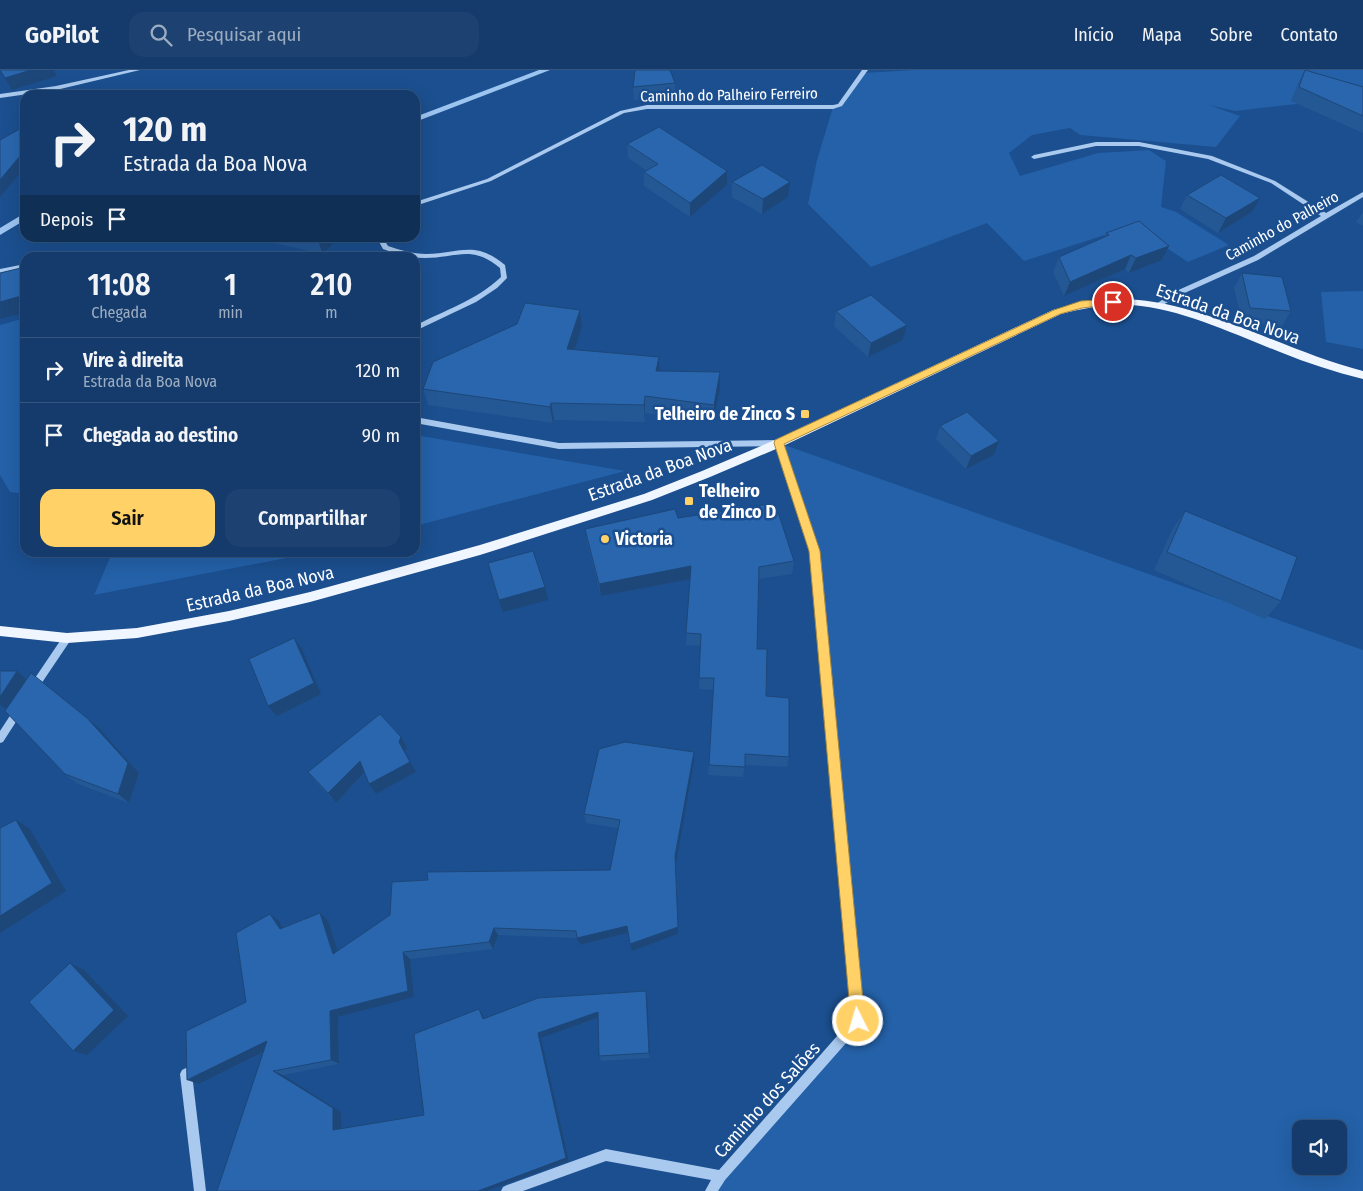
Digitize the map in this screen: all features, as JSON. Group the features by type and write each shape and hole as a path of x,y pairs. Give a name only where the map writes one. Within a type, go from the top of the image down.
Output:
{"main road":[{"name":"Estrada da Boa Nova","path":"0,631 67,638 136,633 229,616 310,598 480,550 648,497 779,443 1057,312 1081,304 1136,302 1158,306 1302,358 1363,375"}],"street":[{"path":"63,90 137,70"},
{"name":"Caminho do Palheiro Ferreiro","path":"420,202 489,180 622,112 647,107 833,107 840,105 865,70"},
{"path":"0,96 20,95"},
{"path":"1034,157 1096,144 1139,144 1210,157 1273,182 1326,216"},
{"name":"Caminho do Palheiro","path":"1158,306 1176,294 1256,258 1363,194"},
{"path":"382,242 385,247 398,252"},
{"path":"420,255 479,251 495,259 503,267 504,278 487,294 450,310 420,326"},
{"path":"0,271 20,267"},
{"path":"420,421 559,446 779,443"},
{"name":"Caminho dos Salões","path":"712,1191 721,1176 858,1021 814,551 779,443"},
{"path":"0,739 67,638"},
{"path":"186,1074 200,1191"},
{"path":"507,1191 606,1155 721,1176"}],"shaded area":[{"path":"915,70 1363,70 1363,90 1341,99 1235,111 1209,105 1240,116 1216,147 1080,135 1070,128 1032,135 1009,153 1020,176 1098,153 1149,150 1166,161 1161,207 1176,212 1229,245 1188,262 1133,226 1024,261 987,223 871,267 808,204 817,160 833,107 840,105 863,73"},
{"path":"1363,291 1363,349 1326,342 1321,292"},
{"path":"20,319 20,493 10,492 0,475 0,325"},
{"path":"420,436 625,471 420,525"},
{"path":"779,443 1363,650 1363,1191 711,1191 858,1021 814,551"},
{"path":"110,557 291,557 94,595"}],"building":[{"path":"0,70 31,70 5,78"},
{"path":"635,70 670,70 675,83 633,87"},
{"path":"1305,70 1363,87 1363,116 1299,87"},
{"path":"659,127 727,171 690,203 644,172 658,164 627,144"},
{"path":"20,129 20,156 0,180 0,140"},
{"path":"762,165 790,182 763,199 732,182"},
{"path":"1221,175 1260,198 1226,218 1187,195"},
{"path":"1139,221 1169,246 1136,258 1131,255 1070,282 1059,257 1109,235 1106,233"},
{"path":"20,268 20,296 0,302 0,273"},
{"path":"1242,273 1282,277 1291,311 1250,308"},
{"path":"871,295 907,325 871,343 836,311"},
{"path":"525,303 580,310 567,349 659,357 656,371 720,372 714,405 645,396 644,405 551,403 550,407 423,389 433,362 517,324"},
{"path":"967,412 999,441 971,456 940,426"},
{"path":"775,503 794,561 759,567 757,649 767,649 766,696 789,698 789,757 745,754 745,767 709,765 714,678 699,678 701,634 686,633 691,566 599,584 585,529 675,509 678,518"},
{"path":"1185,511 1297,557 1281,601 1167,552"},
{"path":"533,551 545,587 499,600 488,563"},
{"path":"294,638 314,683 268,706 249,659"},
{"path":"0,671 17,671 0,697"},
{"path":"31,673 87,718 128,763 118,794 65,774 5,711"},
{"path":"380,714 401,737 399,742 410,762 369,784 360,761 328,793 308,772"},
{"path":"625,742 694,752 675,856 678,927 630,944 627,926 577,938 576,931 494,928 489,942 403,952 408,991 330,1011 331,1060 273,1071 333,1108 333,1130 424,1115 414,1034 479,1009 483,1019 538,998 646,991 649,1053 599,1056 598,1012 538,1033 566,1158 478,1191 217,1191 267,1041 187,1080 186,1031 246,1002 236,933 270,914 280,929 320,913 333,954 390,915 392,882 428,880 427,872 610,870 620,820 584,814 599,749"},
{"path":"16,820 52,883 0,916 0,828"},
{"path":"70,963 114,1010 73,1051 29,1002"}],"waterway":[{"path":"420,118 546,70"},
{"path":"0,232 20,219"}],"place":[{"name":"Telheiro de Zinco S","path":"805,414"},
{"name":"Telheiro de Zinco D","path":"689,501"},
{"name":"Victoria","path":"605,539"}],"route":[{"path":"858,1021 814,551 779,443 1057,312 1081,304 1113,302"}]}
